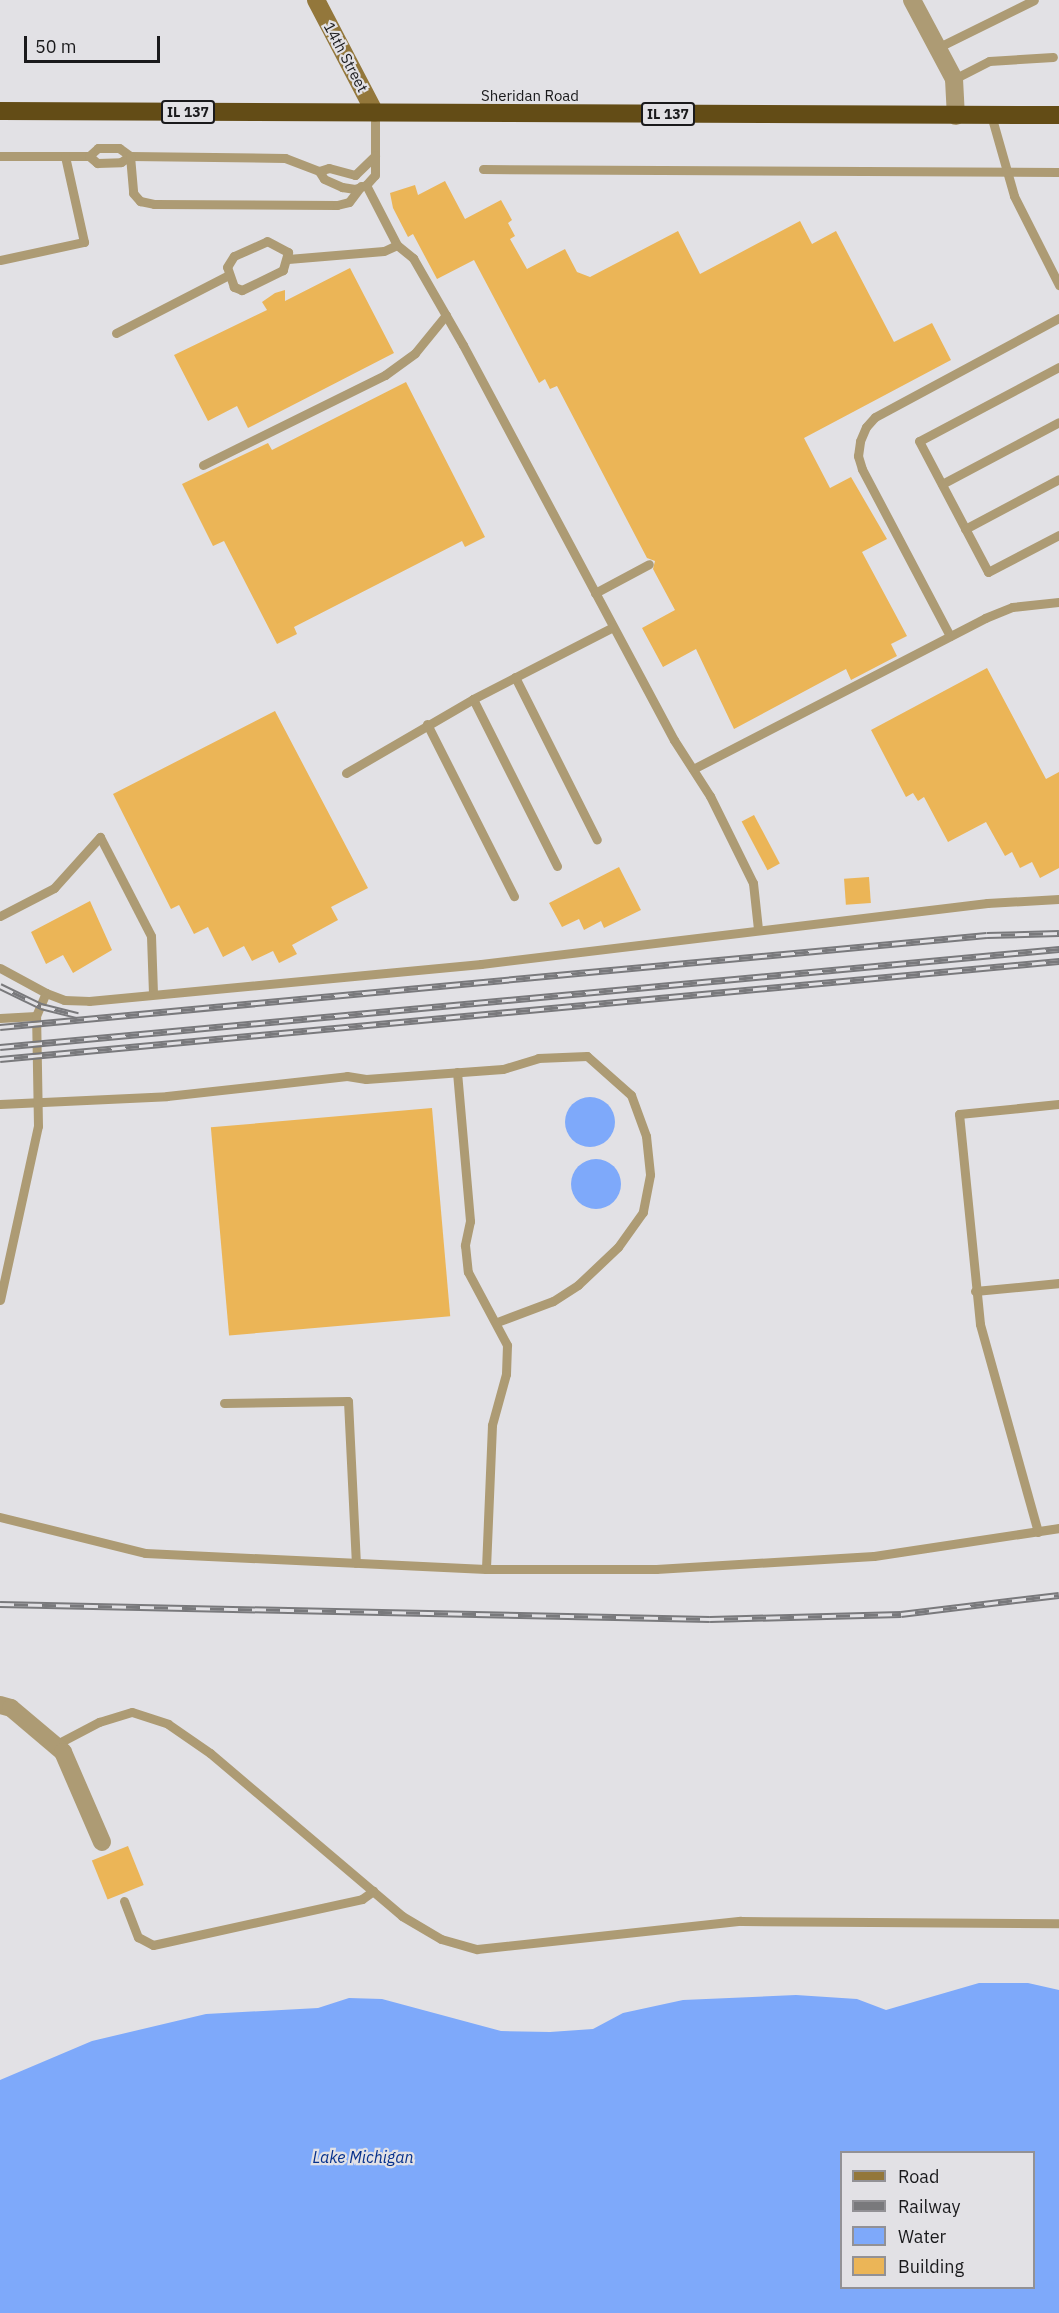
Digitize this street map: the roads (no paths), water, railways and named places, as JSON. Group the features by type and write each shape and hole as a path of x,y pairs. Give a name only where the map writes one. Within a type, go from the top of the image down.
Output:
{"highway":[{"name":"Sheridan Road","path":"0,111 1059,115"}],"street":[{"name":"14th Street","path":"316,0 375,113"},
{"path":"916,1 954,79 956,116"},
{"path":"0,1705 11,1708 63,1752 102,1842"}],"lane":[{"path":"937,48 1034,0"},
{"path":"954,79 989,61 1053,57"},
{"path":"89,156 98,148 119,148 130,156 133,193 140,201 154,204 337,205 349,202 375,175 375,113"},
{"path":"991,115 1014,196 1059,285"},
{"path":"0,156 89,156 97,163 121,162 130,156 285,158 319,171 324,179 342,187 363,186"},
{"path":"0,260 84,242 65,156"},
{"path":"319,171 329,168 355,175 375,156"},
{"path":"483,169 1059,172"},
{"path":"363,186 397,245 413,258 446,315 613,627 693,769 753,883 758,929"},
{"path":"277,243 288,252 288,259 276,275 242,290 227,276 227,267 234,256 255,244 277,243"},
{"path":"288,259 384,251 397,245"},
{"path":"116,333 227,276"},
{"path":"203,465 385,375 415,353 446,315"},
{"path":"950,636 862,469 858,456 860,441 875,417 1059,318"},
{"path":"1059,368 919,441 988,572 1059,535"},
{"path":"942,484 1059,422"},
{"path":"965,529 1059,479"},
{"path":"595,593 648,564"},
{"path":"693,769 950,636 1012,607 1059,602"},
{"path":"346,773 412,738 427,724 613,627"},
{"path":"515,677 597,840"},
{"path":"473,699 557,866"},
{"path":"427,724 514,896"},
{"path":"0,916 54,888 99,837 151,936 153,994"},
{"path":"0,968 64,1000 89,1001 482,964 987,903 1059,899"},
{"path":"0,1300 38,1126 36,1016 46,993"},
{"path":"0,1018 36,1016"},
{"path":"0,1104 167,1096 347,1076 366,1079 503,1069 538,1058 587,1056 631,1095 646,1136 650,1176 643,1212 618,1247 578,1285 553,1301 496,1322"},
{"path":"457,1072 470,1221 465,1245 468,1272 507,1345 506,1374 492,1425 486,1569"},
{"path":"1038,1532 980,1324 959,1114 1059,1104"},
{"path":"975,1292 1059,1283"},
{"path":"224,1403 348,1401 356,1563"},
{"path":"0,1517 145,1553 486,1569 656,1569 874,1556 1059,1528"},
{"path":"55,1745 99,1722 132,1712 168,1724 210,1753 402,1916 441,1939 477,1949 741,1921 1059,1923"},
{"path":"124,1901 138,1937 153,1945 362,1899 373,1892"}],"water":[{"path":"585,1097 595,1097 608,1104 615,1117 615,1127 608,1140 595,1147 585,1147 576,1143 569,1136 565,1127 565,1117 569,1108 576,1101"},
{"path":"591,1159 601,1159 614,1166 621,1179 621,1189 614,1202 601,1209 591,1209 582,1205 575,1198 571,1189 571,1179 575,1170 582,1163"},
{"name":"Lake Michigan","path":"979,1983 1028,1983 1059,1990 1059,2313 0,2313 0,2080 92,2041 206,2014 318,2008 349,1998 382,1999 501,2031 550,2032 593,2029 623,2013 683,2000 796,1995 857,1999 886,2010"}],"railway":[{"path":"0,1027 987,935 1059,933"},
{"path":"0,1047 1059,949"},
{"path":"0,1059 1059,961"},
{"path":"0,986 41,1006 78,1015"},
{"path":"0,1604 710,1619 901,1614 1059,1595"}]}
